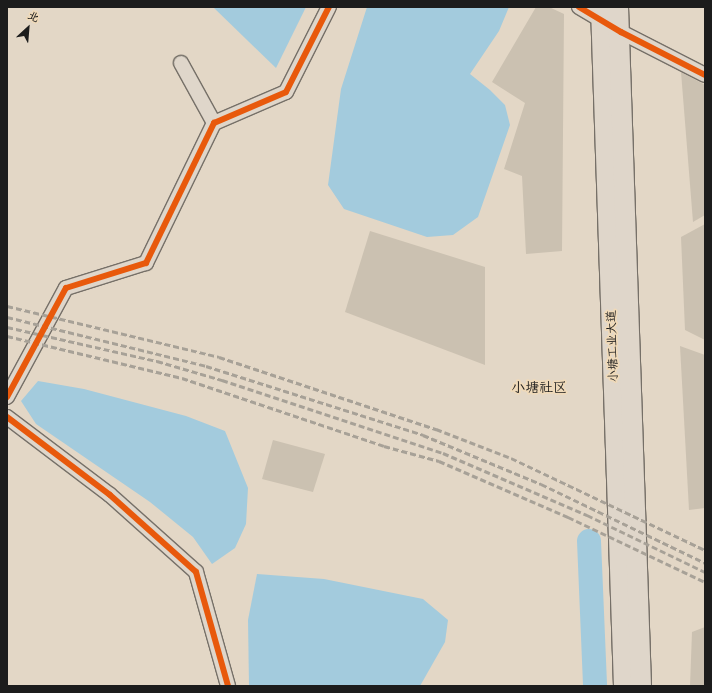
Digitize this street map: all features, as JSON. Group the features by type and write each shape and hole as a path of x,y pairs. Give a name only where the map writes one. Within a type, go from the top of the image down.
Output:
{"main road":[{"name":"小塘工业大道","path":"618,7 621,32 641,686"},
{"name":"小塘工业大道","path":"602,14 624,686"}],"street":[{"path":"7,397 66,288 146,264 214,123 286,92 330,7"},
{"path":"579,7 602,14 621,32 705,75"},
{"path":"181,63 214,123"},
{"path":"7,417 110,495 196,572 228,686"}],"water":[{"path":"213,7 306,7 276,68"},
{"path":"367,7 509,7 499,31 470,74 490,90 505,105 510,125 478,217 453,235 427,237 344,209 328,185 341,89"},
{"path":"38,381 84,389 186,416 225,431 248,488 246,524 235,548 212,564 193,537 150,502 36,424 21,401"},
{"path":"257,574 324,579 423,599 448,620 445,642 420,686 249,686 248,620"}],"building":[{"path":"536,7 549,7 564,14 562,251 526,254 522,176 504,169 525,103 492,82"},
{"path":"681,72 705,85 705,215 693,222"},
{"path":"705,224 705,340 685,330 681,237"},
{"path":"370,231 485,267 485,365 345,312"},
{"path":"680,346 705,355 705,508 689,510"},
{"path":"273,440 325,454 313,492 262,479"},
{"path":"705,627 705,686 690,686 692,632"}],"waterway":[{"path":"589,541 595,686"}],"railway":[{"path":"7,306 219,357 436,429 511,458 705,550"},
{"path":"7,317 206,366 423,435 541,484 705,563"},
{"path":"7,327 157,361 222,380 443,453 587,515 705,572"},
{"path":"7,336 182,378 384,446 439,461 568,517 705,582"}],"cycle path":[{"path":"7,397 66,288 146,263 214,123 286,92 329,7"},
{"path":"579,7 621,32 705,75"},
{"path":"7,417 110,495 196,572 228,686"}],"district":[{"name":"小塘社区","path":"539,388"}]}
